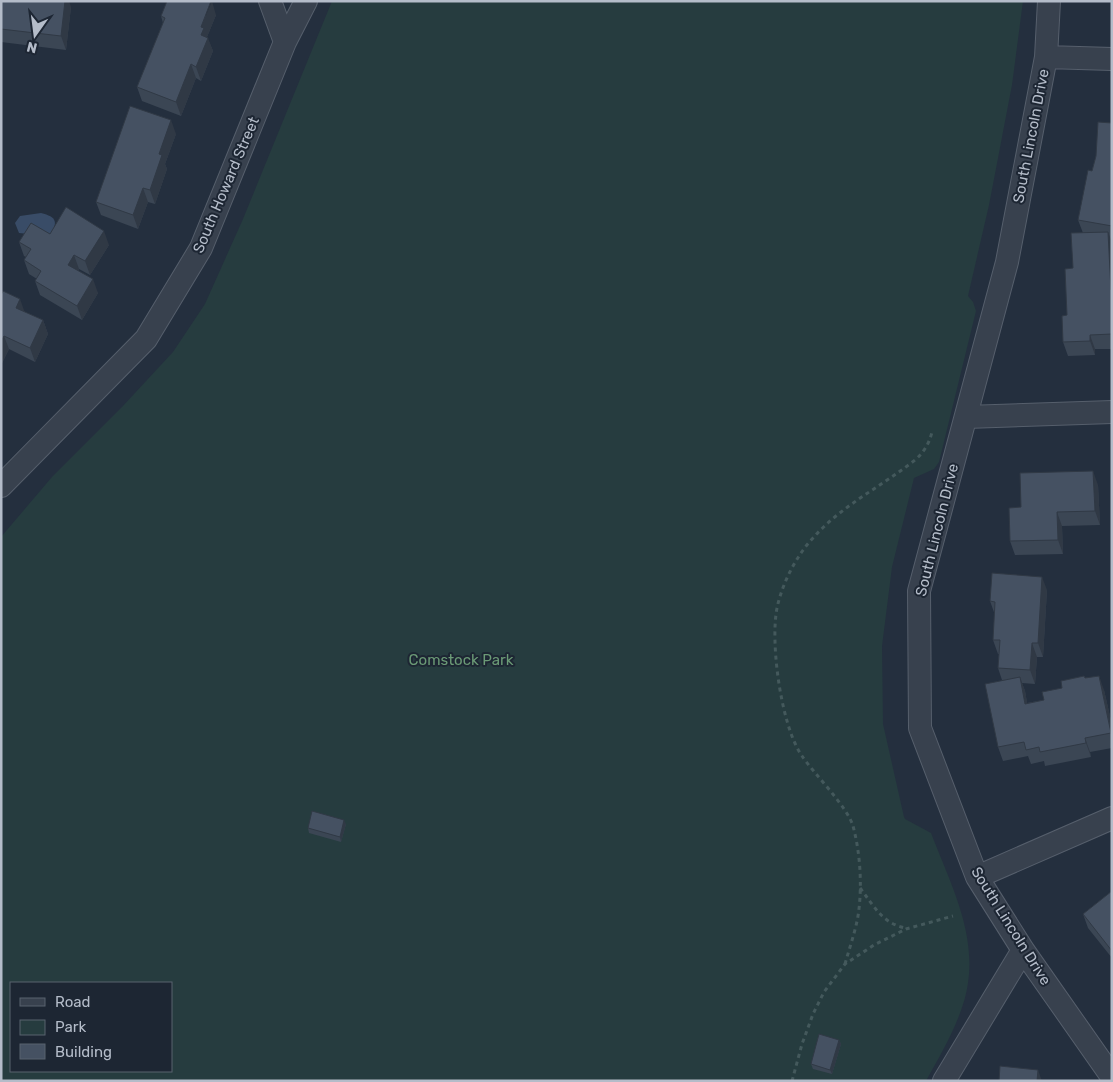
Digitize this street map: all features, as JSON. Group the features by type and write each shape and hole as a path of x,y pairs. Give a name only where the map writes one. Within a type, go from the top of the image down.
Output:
{"street":[{"path":"270,1 284,42"},
{"name":"South Lincoln Drive","path":"1049,1 1046,57 1007,262 919,591 920,728 977,877 1023,950 1112,1077"},
{"name":"South Howard Street","path":"1,486 146,338 201,248 300,5"},
{"path":"1046,57 1112,59"},
{"path":"966,417 1112,412"},
{"path":"977,877 1112,818"},
{"path":"944,1081 1023,950"}],"path":[{"path":"845,964 859,909 859,860 852,823 800,754 785,716 778,668 777,608 785,584 811,539 830,519 848,505 915,460 924,452 932,432"},
{"path":"860,888 885,920 894,926 906,929"},
{"path":"792,1081 802,1044 814,1014 824,992 845,964 874,945 906,929 953,916"}],"green space":[{"name":"Comstock Park","path":"332,1 1023,1 1012,85 989,205 968,296 973,302 976,311 939,462 934,469 914,478 892,567 882,646 883,724 904,817 931,833 953,887 965,925 968,944 969,964 966,995 952,1033 926,1081 1,1081 1,537 52,477 122,407 173,352 205,304 243,219"}],"water":[{"path":"41,213 53,218 55,224 50,236 19,233 15,223 20,216"}],"building":[{"path":"1,1 65,1 61,36 1,29"},
{"path":"167,1 211,1 201,27 204,28 201,35 208,38 196,67 191,64 176,102 137,87 165,18 161,16"},
{"path":"130,106 171,120 159,154 162,155 150,190 143,188 133,215 96,202"},
{"path":"1098,122 1112,123 1112,226 1078,220 1088,170 1092,171 1096,156"},
{"path":"66,207 104,231 85,261 74,255 68,265 93,279 77,306 35,281 41,271 24,260 31,249 19,242 31,223 50,234"},
{"path":"1108,232 1112,290 1112,334 1090,335 1090,341 1063,342 1062,316 1067,315 1065,269 1073,268 1071,233"},
{"path":"3,291 20,299 16,308 43,320 30,348 4,336 1,341 1,295"},
{"path":"1093,471 1095,511 1057,512 1058,540 1010,541 1009,508 1021,507 1020,473"},
{"path":"992,573 1042,577 1038,643 1032,643 1030,670 998,668 1000,640 993,640 995,602 990,601"},
{"path":"1084,676 1085,678 1099,676 1111,733 1085,738 1086,743 1040,752 1039,747 1026,750 1024,742 998,747 985,684 1020,677 1025,704 1044,700 1042,692 1062,688 1061,681"},
{"path":"312,811 344,820 340,837 308,828"},
{"path":"1112,891 1112,951 1083,914"},
{"path":"819,1034 839,1040 830,1070 811,1064"},
{"path":"1000,1066 1038,1070 1037,1081 999,1081"}]}
